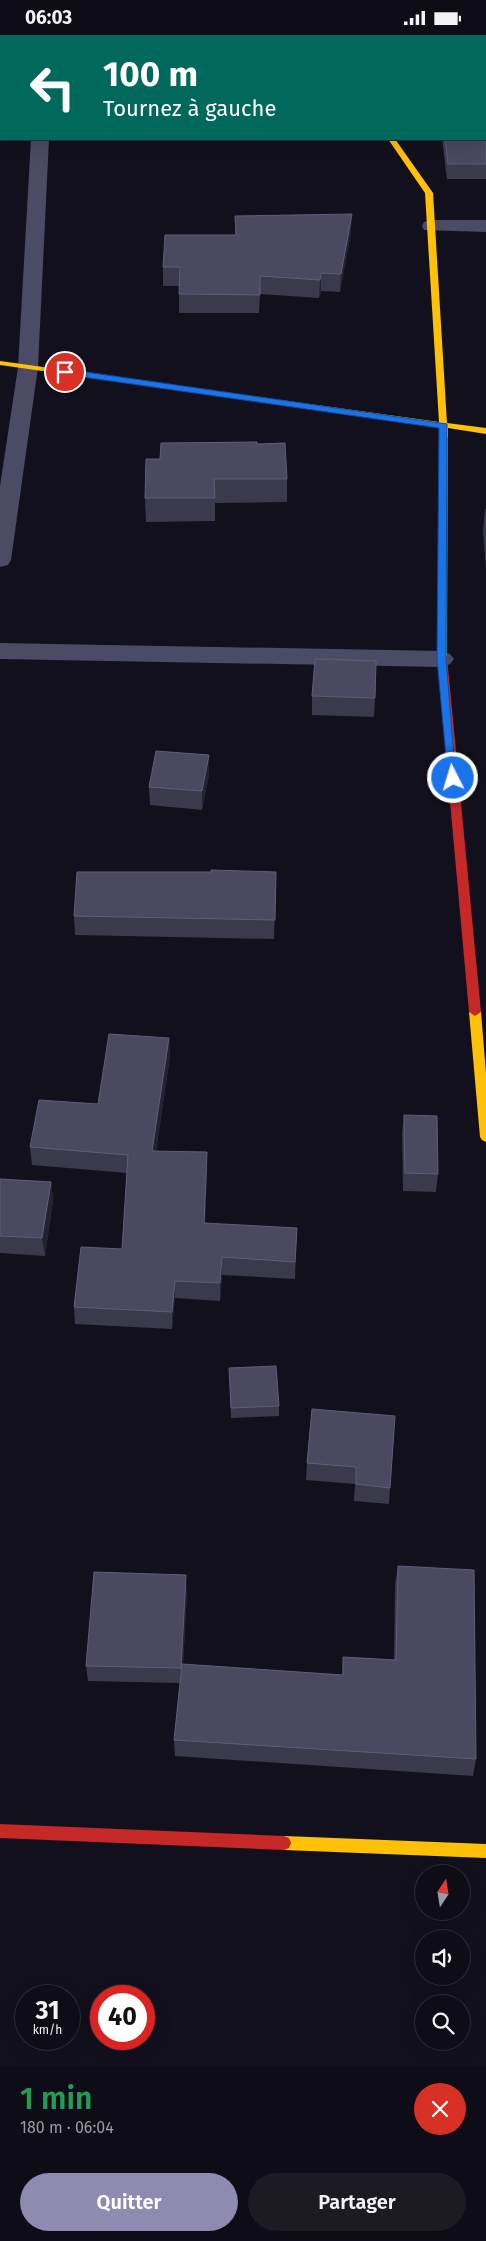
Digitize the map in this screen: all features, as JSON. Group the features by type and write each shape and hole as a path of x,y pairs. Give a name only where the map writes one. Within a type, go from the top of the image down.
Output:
{"street":[{"path":"0,560 9,436 28,367 40,140"},
{"path":"393,140 429,193 444,426 442,659 486,1137"},
{"path":"431,226 486,226"},
{"path":"0,363 486,431"},
{"path":"0,651 148,652 442,659"},
{"path":"0,1831 486,1851"}],"building":[{"path":"445,140 486,140 486,164 448,164"},
{"path":"352,214 341,274 321,273 320,280 260,276 260,295 179,294 180,267 163,267 165,235 236,235 235,216"},
{"path":"257,442 257,444 285,443 287,479 214,479 215,498 145,498 146,459 160,459 161,443"},
{"path":"315,659 376,661 375,698 312,696"},
{"path":"156,751 209,755 202,791 149,787"},
{"path":"211,870 276,872 275,920 74,916 77,872 211,872"},
{"path":"109,1034 169,1038 152,1151 207,1152 204,1223 297,1228 295,1262 222,1257 220,1283 175,1281 172,1312 74,1307 81,1247 122,1249 128,1155 30,1147 39,1100 98,1104"},
{"path":"404,1115 437,1116 438,1174 405,1173"},
{"path":"0,1179 51,1182 42,1238 0,1236"},
{"path":"276,1366 279,1406 231,1408 229,1368"},
{"path":"312,1409 395,1416 390,1488 356,1484 356,1467 307,1463"},
{"path":"398,1566 474,1570 476,1759 174,1740 182,1664 343,1675 343,1657 396,1660"},
{"path":"94,1572 186,1575 181,1668 86,1666"}],"traffic: fast":[{"path":"442,657 444,437"}],"traffic: slow":[{"path":"393,140 429,193 444,437"},
{"path":"0,363 486,431"},
{"path":"475,1012 486,1137"},
{"path":"284,1843 486,1851"}],"traffic: jam":[{"path":"442,657 475,1012"},
{"path":"0,1831 284,1843"}],"route":[{"path":"65,372 444,426 442,659 453,778"}]}
